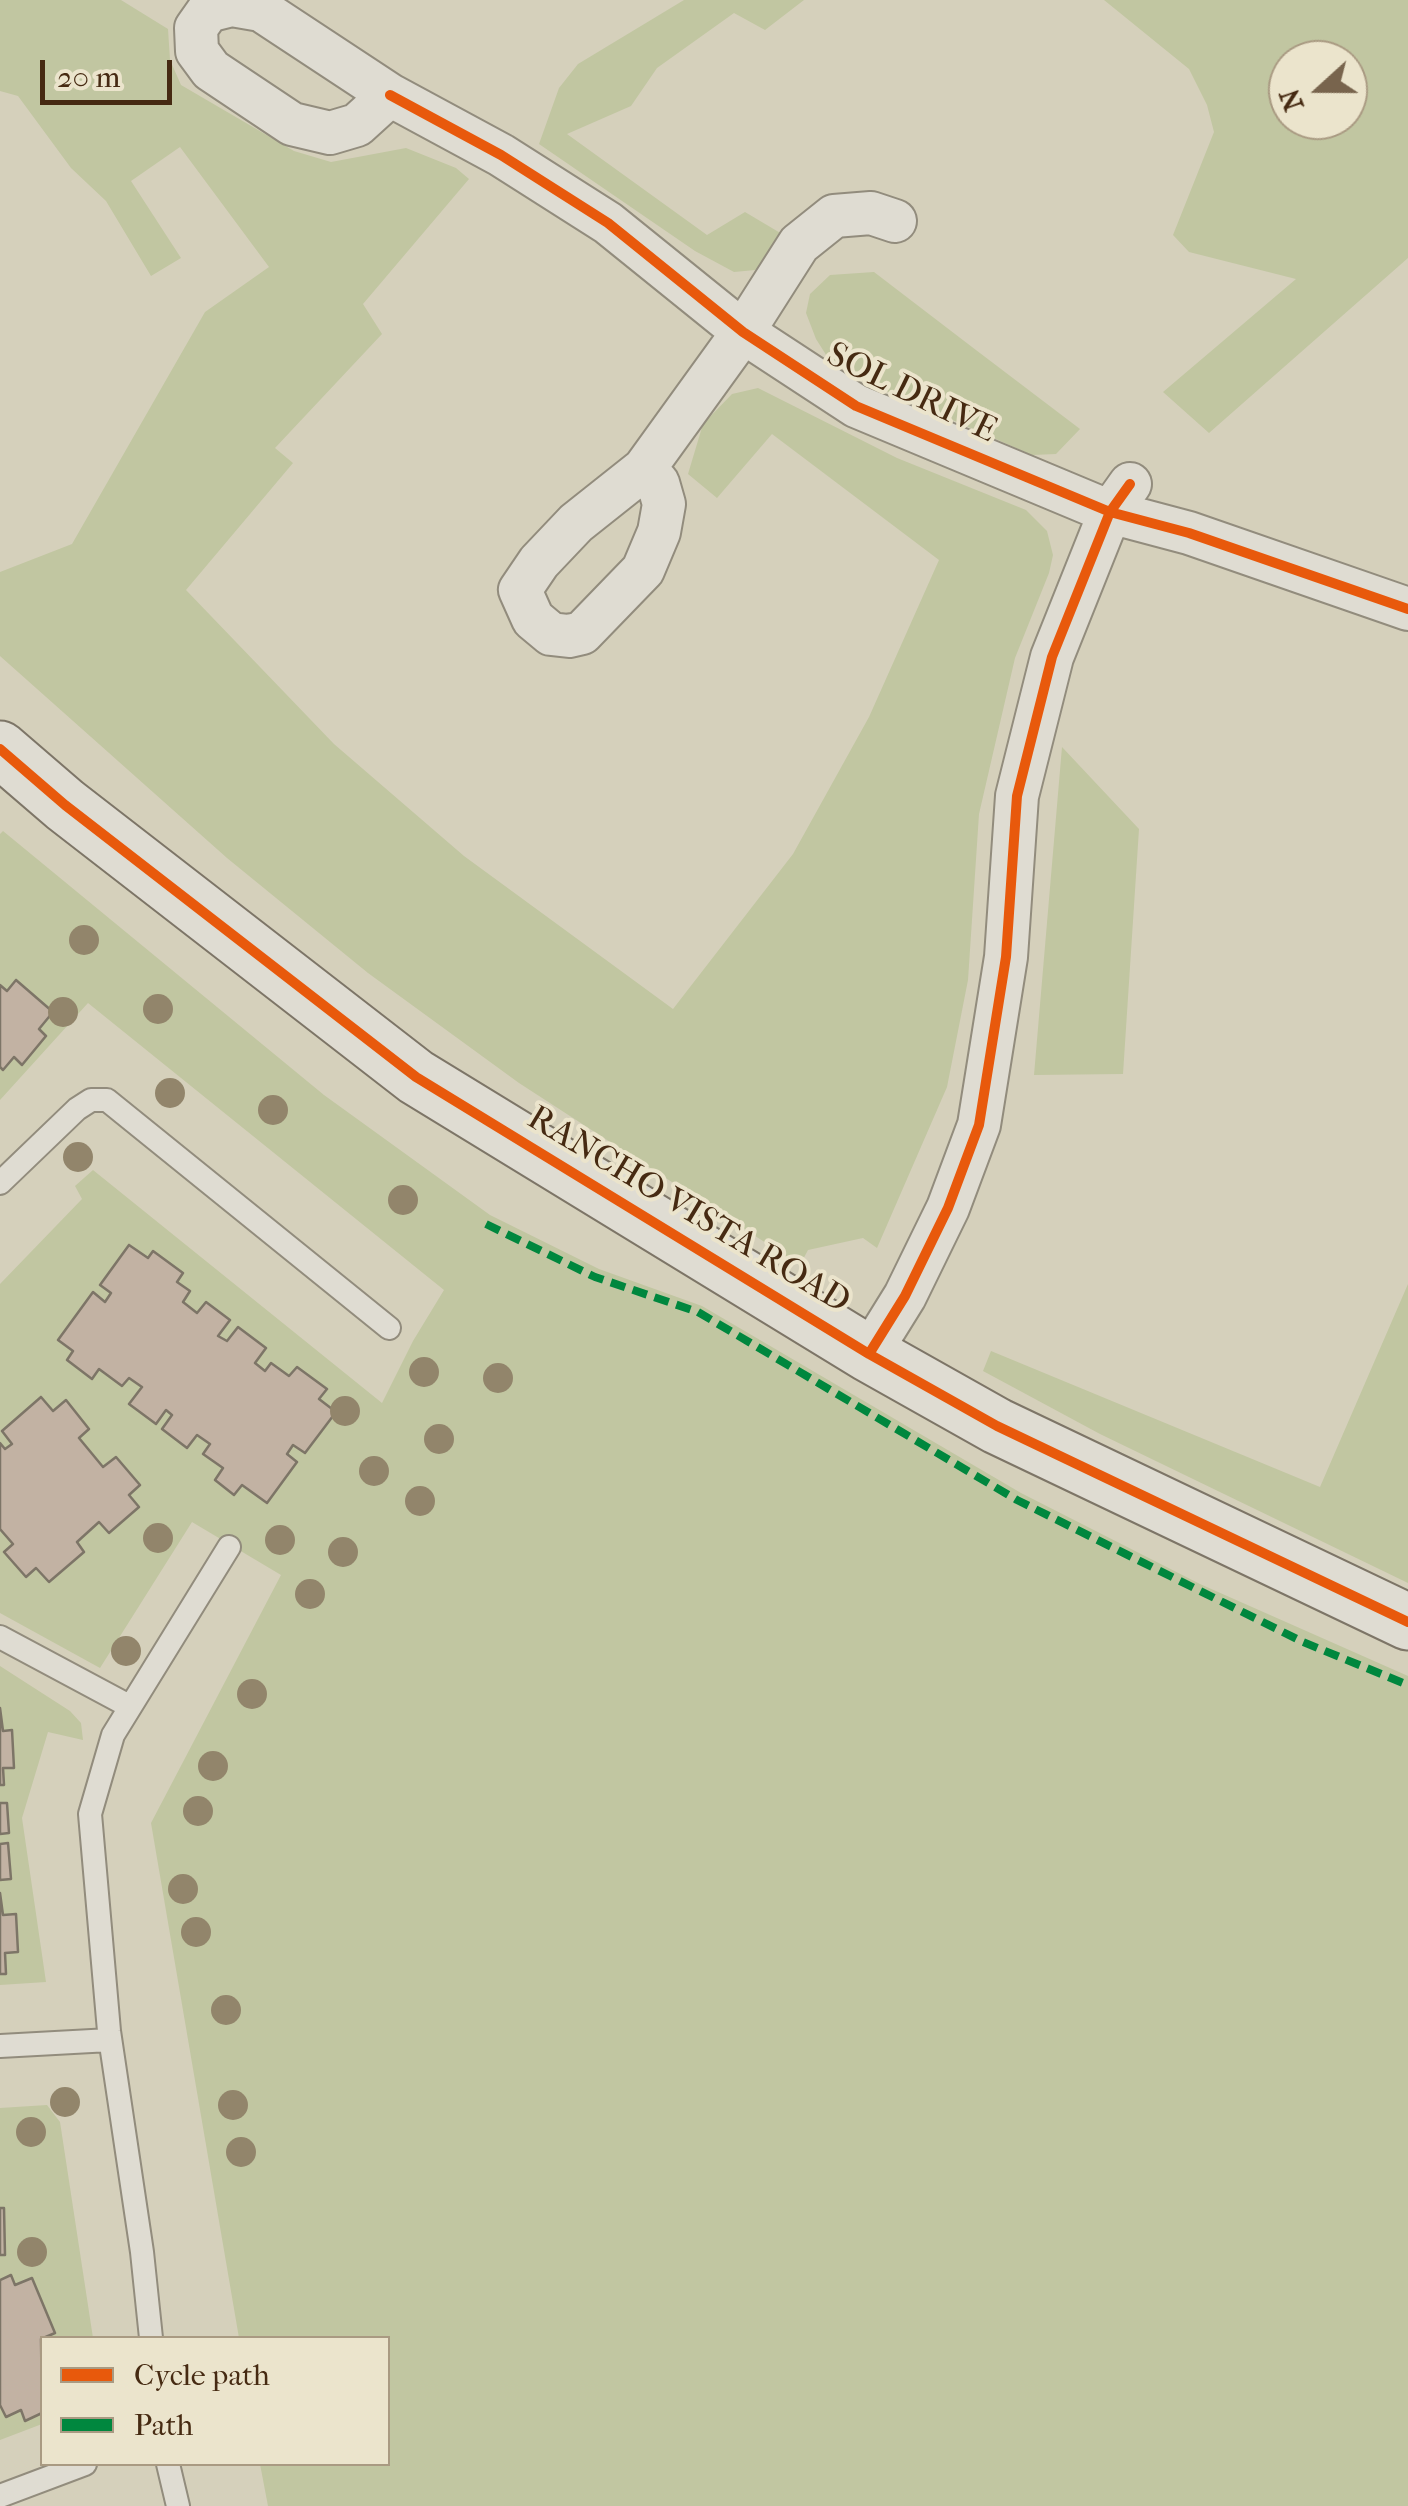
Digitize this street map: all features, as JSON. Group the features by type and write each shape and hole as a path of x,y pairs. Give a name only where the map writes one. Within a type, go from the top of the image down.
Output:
{"main road":[{"name":"RANCHO VISTA ROAD","path":"0,749 65,805 416,1077 869,1354 997,1426 1408,1622"}],"street":[{"name":"SOL DRIVE","path":"390,96 500,155 608,223 742,332 856,406 1120,498 1189,533 1408,609"},
{"path":"644,468 742,332 798,244 834,216 871,212 894,221"},
{"path":"869,1354 905,1296 948,1208 978,1126 1006,956 1018,796 1052,657 1120,498"}],"lane":[{"path":"0,1183 77,1108 91,1100 107,1100 390,1328"},
{"path":"151,2336 110,2040 90,1814 113,1735 229,1546"},
{"path":"0,1637 129,1706"},
{"path":"0,2046 110,2040"},
{"path":"0,2496 79,2466"},
{"path":"168,2466 178,2506"}],"green space":[{"path":"0,0 121,0 168,29 170,60 181,85 294,151 331,162 406,148 456,168 469,179 363,304 382,334 275,448 293,463 186,590 334,744 464,856 673,1009 793,854 869,717 939,560 772,434 717,498 688,474 703,424 732,394 758,388 897,458 1026,510 1047,531 1053,555 1049,573 1015,658 979,814 968,980 947,1087 877,1248 863,1238 808,1250 800,1265 519,1083 368,973 227,858 0,656 0,572 72,544 205,312 269,267 180,147 131,181 181,258 151,276 106,201 71,168 18,96 0,91"},
{"path":"684,0 804,0 765,30 734,13 657,68 631,106 567,134 707,235 745,212 782,234 772,255 755,270 734,272 695,251 539,144 559,88 578,64"},
{"path":"1104,0 1408,0 1408,258 1209,433 1163,392 1296,279 1189,252 1173,235 1214,132 1207,105 1189,69"},
{"path":"874,272 1080,429 1056,454 1032,455 857,378 830,361 806,313 810,294 830,275"},
{"path":"1062,747 1139,829 1123,1074 1034,1075"},
{"path":"3,831 324,1095 490,1215 599,1269 702,1306 1021,1493 1200,1584 1408,1676 1408,2506 268,2506 260,2466 390,2466 390,2336 239,2336 151,1823 281,1575 192,1522 100,1668 0,1613 0,1284 82,1199 75,1186 93,1170 382,1403 444,1290 88,1003 0,1100"},
{"path":"1408,1284 1408,1583 1100,1434 983,1371 991,1351 1320,1487"},
{"path":"0,1666 70,1711 81,1723 83,1740 48,1732 22,1818 46,1982 0,1985"},
{"path":"47,2105 60,2122 93,2336 40,2336 40,2425 0,2440 0,2108"}],"building":[{"path":"16,980 53,1012 39,1029 46,1036 22,1065 14,1057 3,1070 0,985 7,991"},
{"path":"129,1245 148,1258 153,1251 183,1273 177,1282 190,1291 183,1302 197,1313 206,1302 230,1320 218,1336 227,1341 238,1327 266,1348 255,1363 265,1371 271,1363 289,1376 297,1367 327,1389 319,1399 336,1412 305,1453 293,1445 287,1454 297,1462 267,1503 242,1485 234,1495 215,1480 223,1468 203,1454 210,1444 197,1435 187,1448 162,1429 172,1415 166,1410 156,1424 129,1404 142,1387 129,1378 122,1386 99,1369 92,1379 67,1360 73,1351 58,1340 93,1292 105,1302 111,1293 100,1285"},
{"path":"41,1397 53,1411 66,1400 89,1429 79,1438 103,1467 116,1457 140,1485 129,1495 139,1507 109,1533 99,1522 77,1542 84,1552 49,1582 36,1568 26,1577 4,1552 13,1544 0,1529 0,1443 5,1449 12,1444 2,1431"},
{"path":"0,1708 3,1731 12,1730 14,1768 3,1768 4,1785 0,1785"},
{"path":"0,1803 7,1803 9,1833 0,1834"},
{"path":"8,1843 11,1879 0,1880 0,1844"},
{"path":"0,1893 3,1915 16,1914 18,1952 5,1953 6,1974 0,1974"},
{"path":"0,2208 4,2208 5,2255 0,2255"},
{"path":"11,2275 15,2285 32,2278 55,2333 40,2336 40,2414 25,2421 21,2410 6,2417 0,2405 0,2280"}],"marked path":[{"path":"486,1224 595,1277 698,1312 1017,1500 1303,1642 1408,1685"}],"cycle path":[{"path":"390,95 501,155 608,223 743,332 856,406 1110,512 1189,533 1408,609"},
{"path":"869,1354 905,1296 948,1208 979,1125 1006,957 1017,796 1052,657 1110,512 1130,484"},
{"path":"0,749 65,805 416,1077 869,1354 997,1426 1408,1622"}]}
